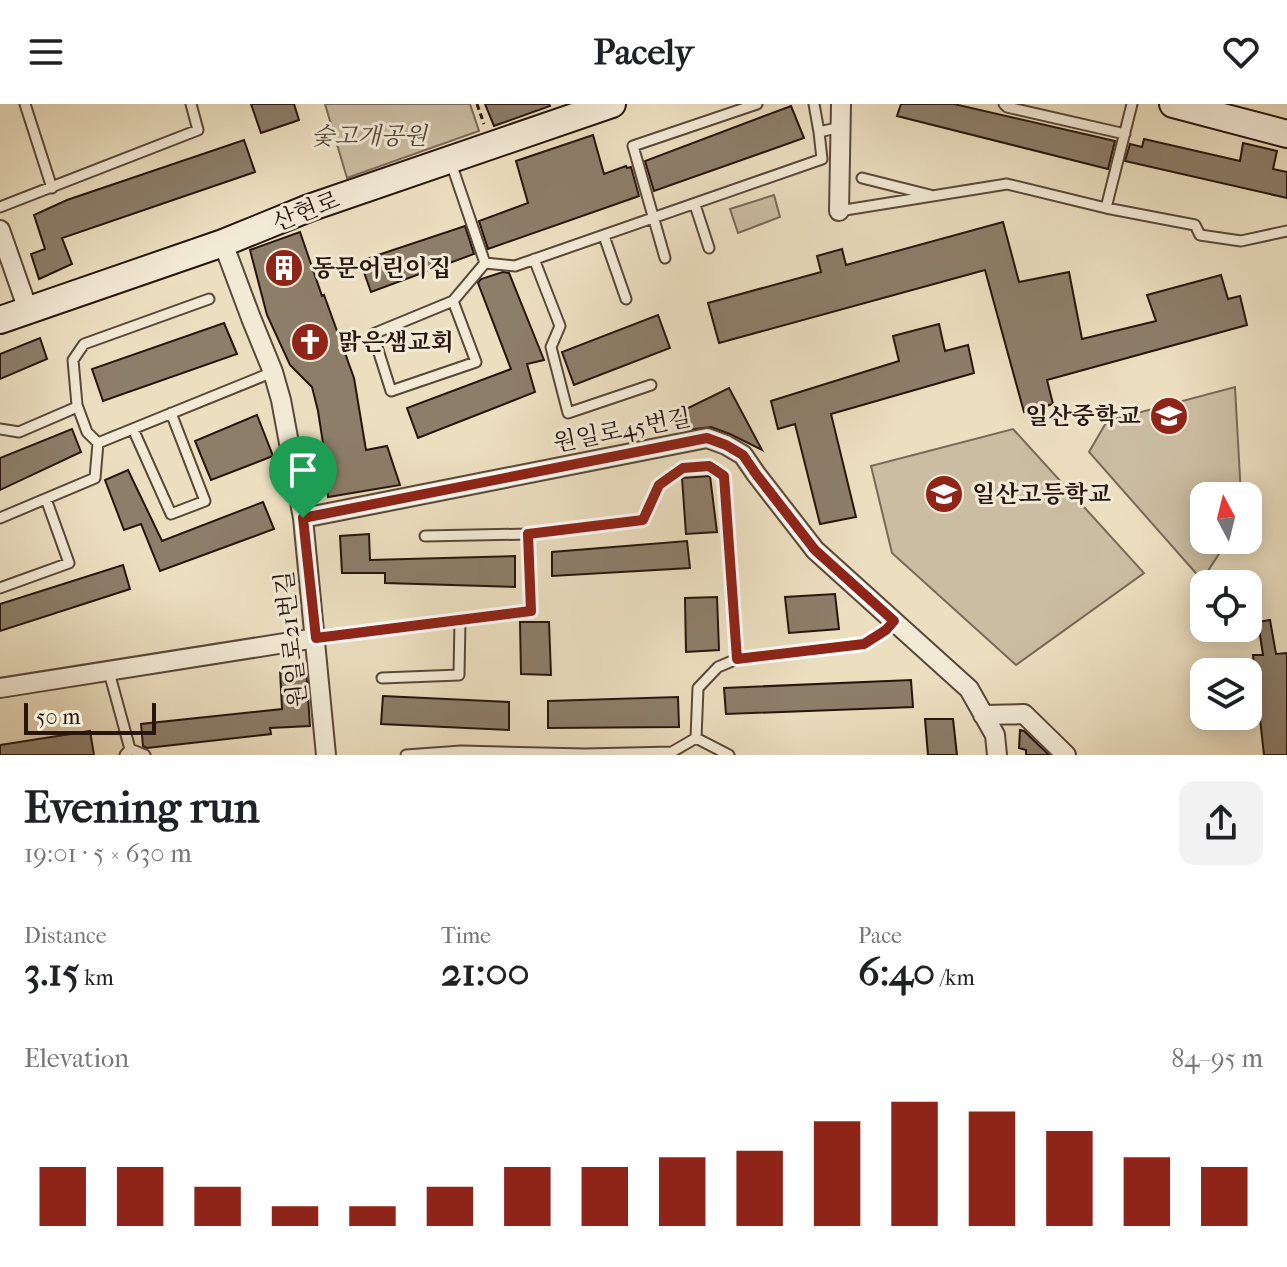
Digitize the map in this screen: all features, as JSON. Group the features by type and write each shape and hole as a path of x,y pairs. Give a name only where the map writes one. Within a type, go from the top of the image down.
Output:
{"main road":[{"name":"산현로","path":"0,320 223,243 309,208 612,104"},
{"path":"1173,104 1287,134"}],"street":[{"path":"839,211 841,104"},
{"path":"0,230 28,310"},
{"name":"원일로21번길","path":"223,243 281,400 303,518 326,755"},
{"name":"원일로45번길","path":"303,518 707,438 743,455 815,550 969,689 995,735 997,755"},
{"path":"0,688 316,638"},
{"path":"983,715 1024,714 1066,755"}],"lane":[{"path":"25,104 52,188"},
{"path":"0,207 198,130 191,104"},
{"path":"665,258 633,146 757,104"},
{"path":"485,263 515,266 822,159 814,104"},
{"path":"1004,104 1125,134"},
{"path":"1106,208 1132,104"},
{"path":"819,132 841,127"},
{"path":"450,160 485,263"},
{"path":"862,178 933,196"},
{"path":"839,211 1007,184 1195,225 1200,235 1241,241 1287,231"},
{"path":"695,205 709,248"},
{"path":"604,236 626,299"},
{"path":"534,259 560,326 551,347 568,413 651,385"},
{"path":"453,301 476,362 391,391 373,334 453,301 485,263"},
{"path":"0,518 95,478 98,443 87,432 77,407 73,360 84,344 209,299"},
{"path":"98,443 273,372"},
{"path":"0,429 19,432 77,407"},
{"path":"133,429 171,514 205,501 171,413"},
{"path":"425,536 528,534 643,520 659,485 683,468 709,466 724,476 737,659"},
{"path":"0,588 69,563 46,499"},
{"path":"316,638 531,611 528,534"},
{"path":"382,678 459,675 460,620"},
{"path":"696,738 698,688 718,667 737,659 864,644 894,621"},
{"path":"109,672 128,752 145,755"},
{"path":"406,755 672,752 696,738"},
{"path":"696,738 729,755"}],"path":[{"path":"477,104 484,125"}],"green space":[{"name":"숯고개공원","path":"325,104 470,104 479,131 347,178"},
{"path":"774,195 780,217 738,233 730,209"},
{"path":"1235,387 1240,482 1190,482 1190,554 1219,554 1208,570 1193,570 1089,452 1107,421"},
{"path":"1013,429 1144,573 1016,665 892,553 871,466"}],"building":[{"path":"251,104 294,104 299,120 261,133"},
{"path":"485,104 549,104 550,106 494,126"},
{"path":"901,104 954,104 1115,141 1108,169 897,116"},
{"path":"791,106 804,138 654,191 645,161"},
{"path":"593,135 604,174 631,167 639,196 488,249 479,221 528,203 516,161"},
{"path":"1144,139 1240,161 1243,143 1277,151 1273,169 1287,172 1287,198 1125,161 1130,144 1142,147"},
{"path":"244,140 255,172 62,238 72,264 39,279 31,254 45,249 34,215 67,200"},
{"path":"1003,222 1019,282 1069,272 1082,339 1156,321 1147,295 1221,275 1228,299 1240,296 1247,325 1047,380 1053,404 1024,412 985,270 719,343 708,303 821,272 817,256 842,249 846,265"},
{"path":"465,226 474,254 371,292 360,261"},
{"path":"300,232 354,378 366,450 387,446 400,485 328,497 325,456 312,387 290,365 267,315 250,250"},
{"path":"509,273 544,360 527,364 535,392 418,438 407,408 511,369 478,283 481,279"},
{"path":"658,315 670,348 574,385 562,352"},
{"path":"224,323 237,354 103,401 92,369"},
{"path":"939,324 945,351 968,345 974,373 831,414 856,517 820,524 795,424 778,429 771,401 899,361 893,336"},
{"path":"40,338 47,359 0,379 0,354"},
{"path":"729,388 762,450 711,427 688,430 678,413"},
{"path":"257,415 273,456 211,480 195,441"},
{"path":"72,429 81,452 0,490 0,458"},
{"path":"128,470 162,541 263,502 274,529 160,571 141,524 124,530 105,480"},
{"path":"710,476 717,532 686,534 682,478"},
{"path":"369,534 370,560 515,556 515,587 385,583 385,573 342,573 340,536"},
{"path":"687,541 690,568 552,576 552,552"},
{"path":"123,565 130,589 0,631 0,604"},
{"path":"835,594 839,629 789,633 785,597"},
{"path":"717,597 719,650 686,652 685,598"},
{"path":"1270,620 1276,654 1287,653 1287,755 1264,755 1262,658 1253,658 1253,655 1263,655 1262,621"},
{"path":"520,622 549,622 551,675 521,674"},
{"path":"306,668 310,726 270,728 271,734 143,746 141,724 282,709 280,670"},
{"path":"911,680 913,707 726,714 724,688"},
{"path":"383,696 509,702 509,730 381,724"},
{"path":"678,697 679,727 548,728 548,701"},
{"path":"925,719 953,719 957,755 928,755"},
{"path":"1020,730 1049,755 1026,755 1026,750 1019,748"},
{"path":"90,731 94,755 0,755 0,745"}],"place":[{"name":"동문어린이집","path":"284,268"},
{"name":"맑은샘교회","path":"310,342"},
{"name":"일산중학교","path":"1169,416"},
{"name":"일산고등학교","path":"944,494"}],"route":[{"path":"707,438 743,455 815,550 894,621 864,644 737,659 724,476 709,466 683,468 659,485 643,520 528,534 531,611 395,629 316,638 303,518 707,438"}]}
